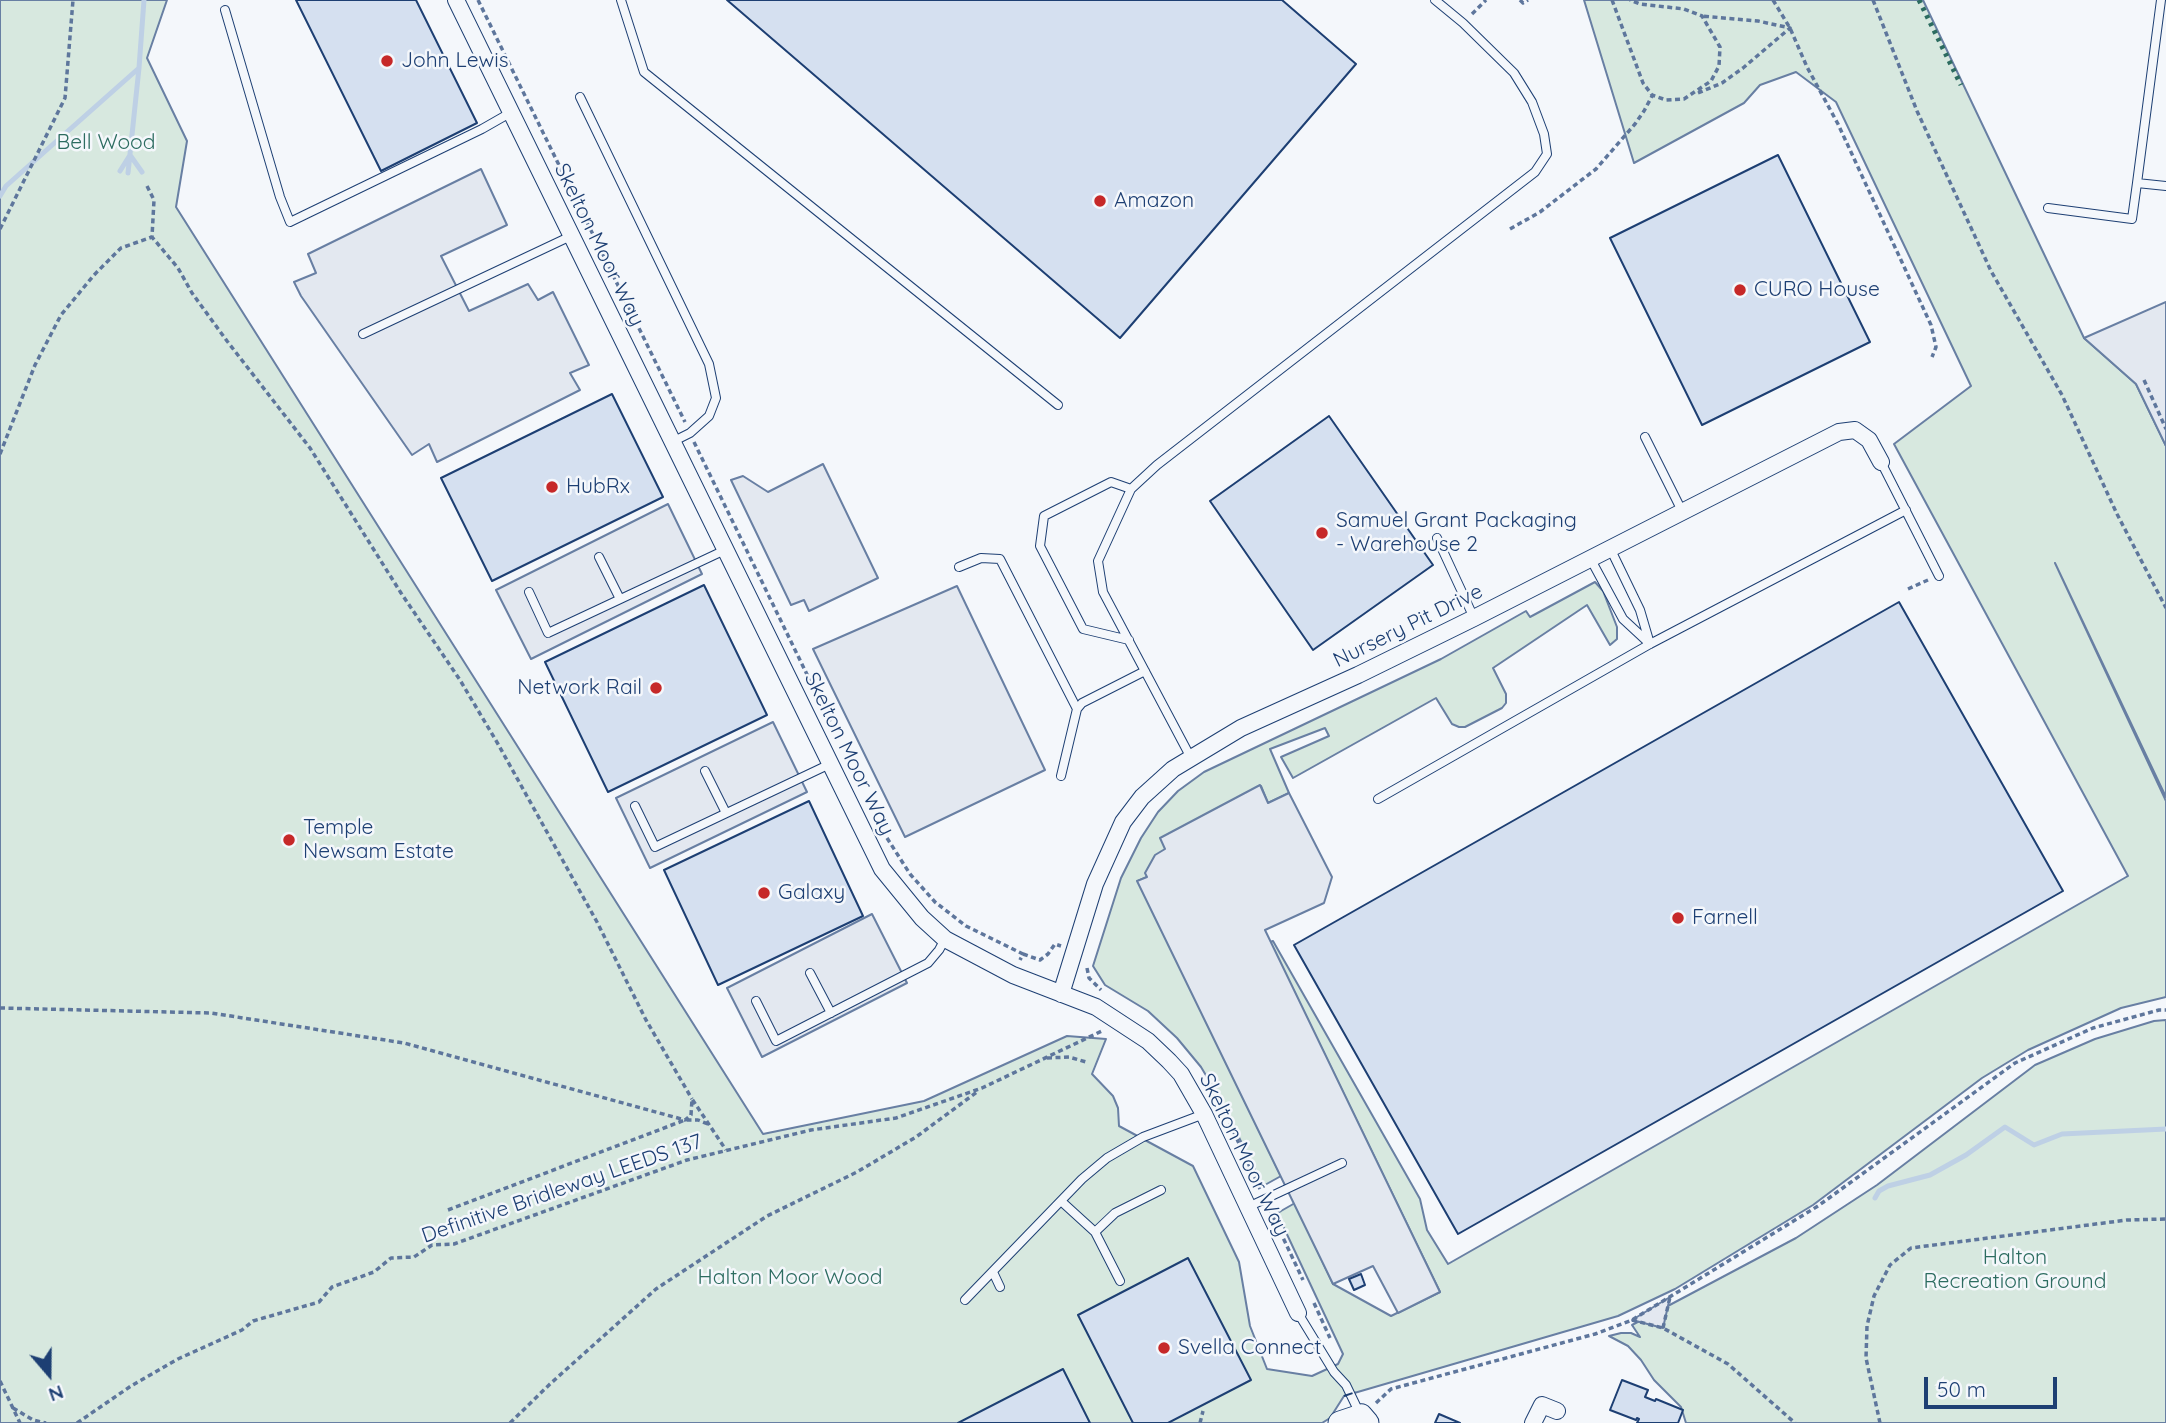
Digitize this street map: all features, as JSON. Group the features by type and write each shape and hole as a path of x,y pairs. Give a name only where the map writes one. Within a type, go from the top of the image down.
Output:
{"street":[{"name":"Skelton Moor Way","path":"456,0 882,869 922,918 945,939 1013,975 1096,1007 1122,1022 1170,1061 1181,1074 1204,1114 1298,1313"},
{"name":"Nursery Pit Drive","path":"1061,994 1095,884 1123,822 1142,797 1173,769 1241,728 1474,618 1839,432 1855,430 1869,440 1881,462"},
{"path":"1533,1423 1542,1405 1557,1410"}],"lane":[{"path":"621,0 644,72 1058,405"},
{"path":"1191,758 1103,592 1098,561 1131,489 1157,465 1535,172 1548,154 1532,102 1514,73 1463,23 1435,0"},
{"path":"2048,208 2132,219 2161,0"},
{"path":"225,10 280,197 290,222 510,113"},
{"path":"580,97 709,364 716,398 709,416 690,433 672,442"},
{"path":"2137,183 2166,186"},
{"path":"363,334 571,236"},
{"path":"1645,437 1682,511"},
{"path":"1881,462 1939,576"},
{"path":"1129,640 1083,629 1040,546 1044,516 1111,482 1131,489"},
{"path":"1378,799 1650,644 1906,510"},
{"path":"1437,538 1474,618"},
{"path":"1610,548 1640,610 1650,644"},
{"path":"528,592 548,633 725,550"},
{"path":"599,557 620,599"},
{"path":"959,567 981,558 1000,559 1077,709"},
{"path":"1590,558 1623,619 1650,644"},
{"path":"1061,776 1077,709 1082,703 1145,671"},
{"path":"635,806 655,847 830,764"},
{"path":"705,771 726,813"},
{"path":"756,1001 776,1041 928,962 945,939"},
{"path":"810,973 831,1013"},
{"path":"965,1300 1082,1179 1107,1158 1143,1137 1204,1114"},
{"path":"1248,1207 1342,1163"},
{"path":"1095,1232 1115,1213 1161,1190"},
{"path":"1061,1200 1095,1232 1120,1281"},
{"path":"993,1272 1000,1287"},
{"name":"Skelton Moor Way","path":"1298,1313 1334,1372 1346,1385 1356,1421"}],"path":[{"path":"0,229 65,98 73,0"},
{"path":"478,0 836,733"},
{"path":"1463,23 1486,0"},
{"path":"1520,0 1523,3 1528,0"},
{"path":"1612,0 1643,83 1652,95 1667,100 1684,99 1722,83 1790,28"},
{"path":"1630,0 1640,4 1684,9 1702,16 1758,21 1790,28"},
{"path":"1773,0 1838,124 1931,325 1936,347 1932,357"},
{"path":"1873,0 1917,111 1991,271 2062,395 2166,608"},
{"path":"1684,99 1711,81 1719,66 1720,47 1702,16"},
{"path":"1510,229 1540,212 1596,169 1635,124 1652,95"},
{"path":"147,186 154,200 152,237 178,268 192,293 227,341 310,448 401,593 460,680 597,922 646,1020 692,1099 726,1150"},
{"path":"0,454 35,365 61,315 94,275 121,248 152,237"},
{"path":"2144,380 2166,429"},
{"path":"1908,589 1939,576"},
{"path":"881,828 910,874 935,902 966,926 1023,954 1013,975"},
{"path":"0,1008 211,1013 404,1043 685,1120 698,1120 709,1124"},
{"path":"1356,1421 1391,1389 1595,1334 1632,1320 1818,1206 2015,1063 2093,1028 2166,1010"},
{"name":"Definitive Bridleway LEEDS 137","path":"76,1423 131,1386 178,1359 242,1331 253,1321 320,1302 332,1287 374,1272 391,1258 414,1257 432,1245 454,1244 687,1160 811,1130 895,1118 982,1088 1122,1022"},
{"path":"1043,1058 1069,1057 1086,1062"},
{"path":"510,1423 656,1289 767,1216 857,1172 916,1137 982,1088"},
{"path":"448,1210 685,1120 691,1115 692,1099"},
{"path":"1880,1423 1866,1358 1867,1326 1874,1296 1890,1265 1911,1248 2127,1220 2166,1219"},
{"path":"1663,1328 1670,1297"},
{"path":"1632,1320 1663,1328 1728,1364 1795,1423"},
{"path":"0,1381 20,1423"},
{"path":"13,1408 33,1420 46,1423"},
{"path":"1200,1423 1203,1411"}],"green space":[{"name":"Temple Newsam Estate","path":"0,0 167,0 147,58 187,141 176,207 763,1134 924,1101 1067,1036 1106,1039 1092,1074 1113,1096 1118,1108 1119,1126 1193,1166 1239,1262 1250,1326 1267,1369 1312,1376 1338,1364 1343,1354 1277,1213 1295,1203 1333,1284 1391,1316 1440,1292 1270,942 1273,941 1420,1199 1427,1230 1448,1264 2128,876 1894,444 1971,386 1836,102 1796,72 1760,85 1744,103 1634,163 1584,0 1923,0 2084,338 2136,384 2166,446 2166,797 2055,563 2166,801 2166,997 2121,1008 2028,1050 1982,1078 1813,1205 1675,1289 1618,1316 1344,1396 1330,1418 1322,1423 0,1423"},
{"path":"1595,582 1603,591 1617,627 1617,639 1610,645 1587,605 1493,668 1506,694 1506,703 1502,708 1465,727 1452,724 1436,698 1293,778 1281,757 1329,736 1325,728 1270,749 1289,793 1268,803 1261,786 1165,849 1147,877 1138,881 1281,1176 1263,1186 1201,1067 1177,1038 1148,1011 1105,985 1093,966 1121,878 1141,838 1158,812 1178,791 1204,772 1441,659 1526,611 1530,617"},
{"name":"Halton Recreation Ground","path":"2166,1020 2166,1423 1686,1423 1681,1407 1654,1380 1641,1360 1628,1346 1609,1336 1631,1333 1640,1337 1632,1325 1796,1238 1877,1185 2035,1065 2095,1039 2154,1021"}],"shaded area":[{"path":"481,169 507,225 441,256 469,311 528,284 538,300 553,292 589,365 570,373 580,390 437,462 429,444 412,455 301,296 294,282 316,273 308,254"},
{"path":"2166,302 2166,446 2136,384 2084,338"},
{"path":"823,464 878,578 809,611 804,600 791,605 731,480 743,476 768,492"},
{"path":"668,504 702,574 531,659 496,590"},
{"path":"957,586 1045,770 905,837 813,649"},
{"path":"773,722 807,792 650,868 616,798"},
{"path":"1260,785 1268,803 1289,793 1332,877 1324,903 1265,930 1440,1292 1398,1313 1373,1266 1333,1284 1137,881 1147,877 1145,873 1155,855 1165,849 1160,838"},
{"path":"872,914 907,983 762,1057 727,988"},
{"path":"1670,1297 1663,1328 1632,1320"}],"building":[{"name":"John Lewis","path":"296,0 416,0 477,123 381,171"},
{"name":"Amazon","path":"727,0 1282,0 1356,64 1120,338"},
{"name":"CURO House","path":"1778,155 1870,342 1702,425 1610,238"},
{"name":"HubRx","path":"612,394 663,497 492,581 441,478"},
{"name":"Samuel Grant Packaging - Warehouse 2","path":"1329,416 1433,565 1313,650 1210,501"},
{"name":"Network Rail","path":"704,585 767,715 608,792 545,662"},
{"name":"Farnell","path":"1899,602 2063,891 1458,1234 1294,945"},
{"name":"Galaxy","path":"809,801 863,916 718,985 664,870"},
{"name":"Svella Connect","path":"1188,1258 1251,1380 1168,1423 1133,1423 1078,1315"},
{"path":"1361,1274 1365,1285 1354,1290 1349,1279"},
{"path":"1063,1369 1090,1423 958,1423"},
{"path":"1622,1380 1648,1390 1645,1397 1683,1410 1678,1423 1637,1423 1637,1418 1636,1420 1610,1410"},
{"path":"1439,1414 1460,1423 1435,1423"}],"waterway":[{"path":"0,196 6,186 139,68 144,0"},
{"path":"128,173 139,68"},
{"path":"120,171 130,155 142,172"},
{"path":"1875,1198 1879,1191 1888,1186 1930,1175 1966,1155 2005,1127 2034,1145 2062,1134 2166,1129"}],"hedge":[{"path":"1919,0 1961,85"}],"fence":[{"path":"1344,1396 1356,1392"}],"place":[{"name":"John Lewis","path":"387,61"},
{"name":"Amazon","path":"1100,201"},
{"name":"CURO House","path":"1740,290"},
{"name":"HubRx","path":"552,487"},
{"name":"Samuel Grant Packaging - Warehouse 2","path":"1322,533"},
{"name":"Network Rail","path":"656,688"},
{"name":"Temple Newsam Estate","path":"289,840"},
{"name":"Galaxy","path":"764,893"},
{"name":"Farnell","path":"1678,918"},
{"name":"Svella Connect","path":"1164,1348"}],"park label":[{"name":"Bell Wood","path":"106,143"},
{"name":"Halton Moor Wood","path":"790,1278"}]}
